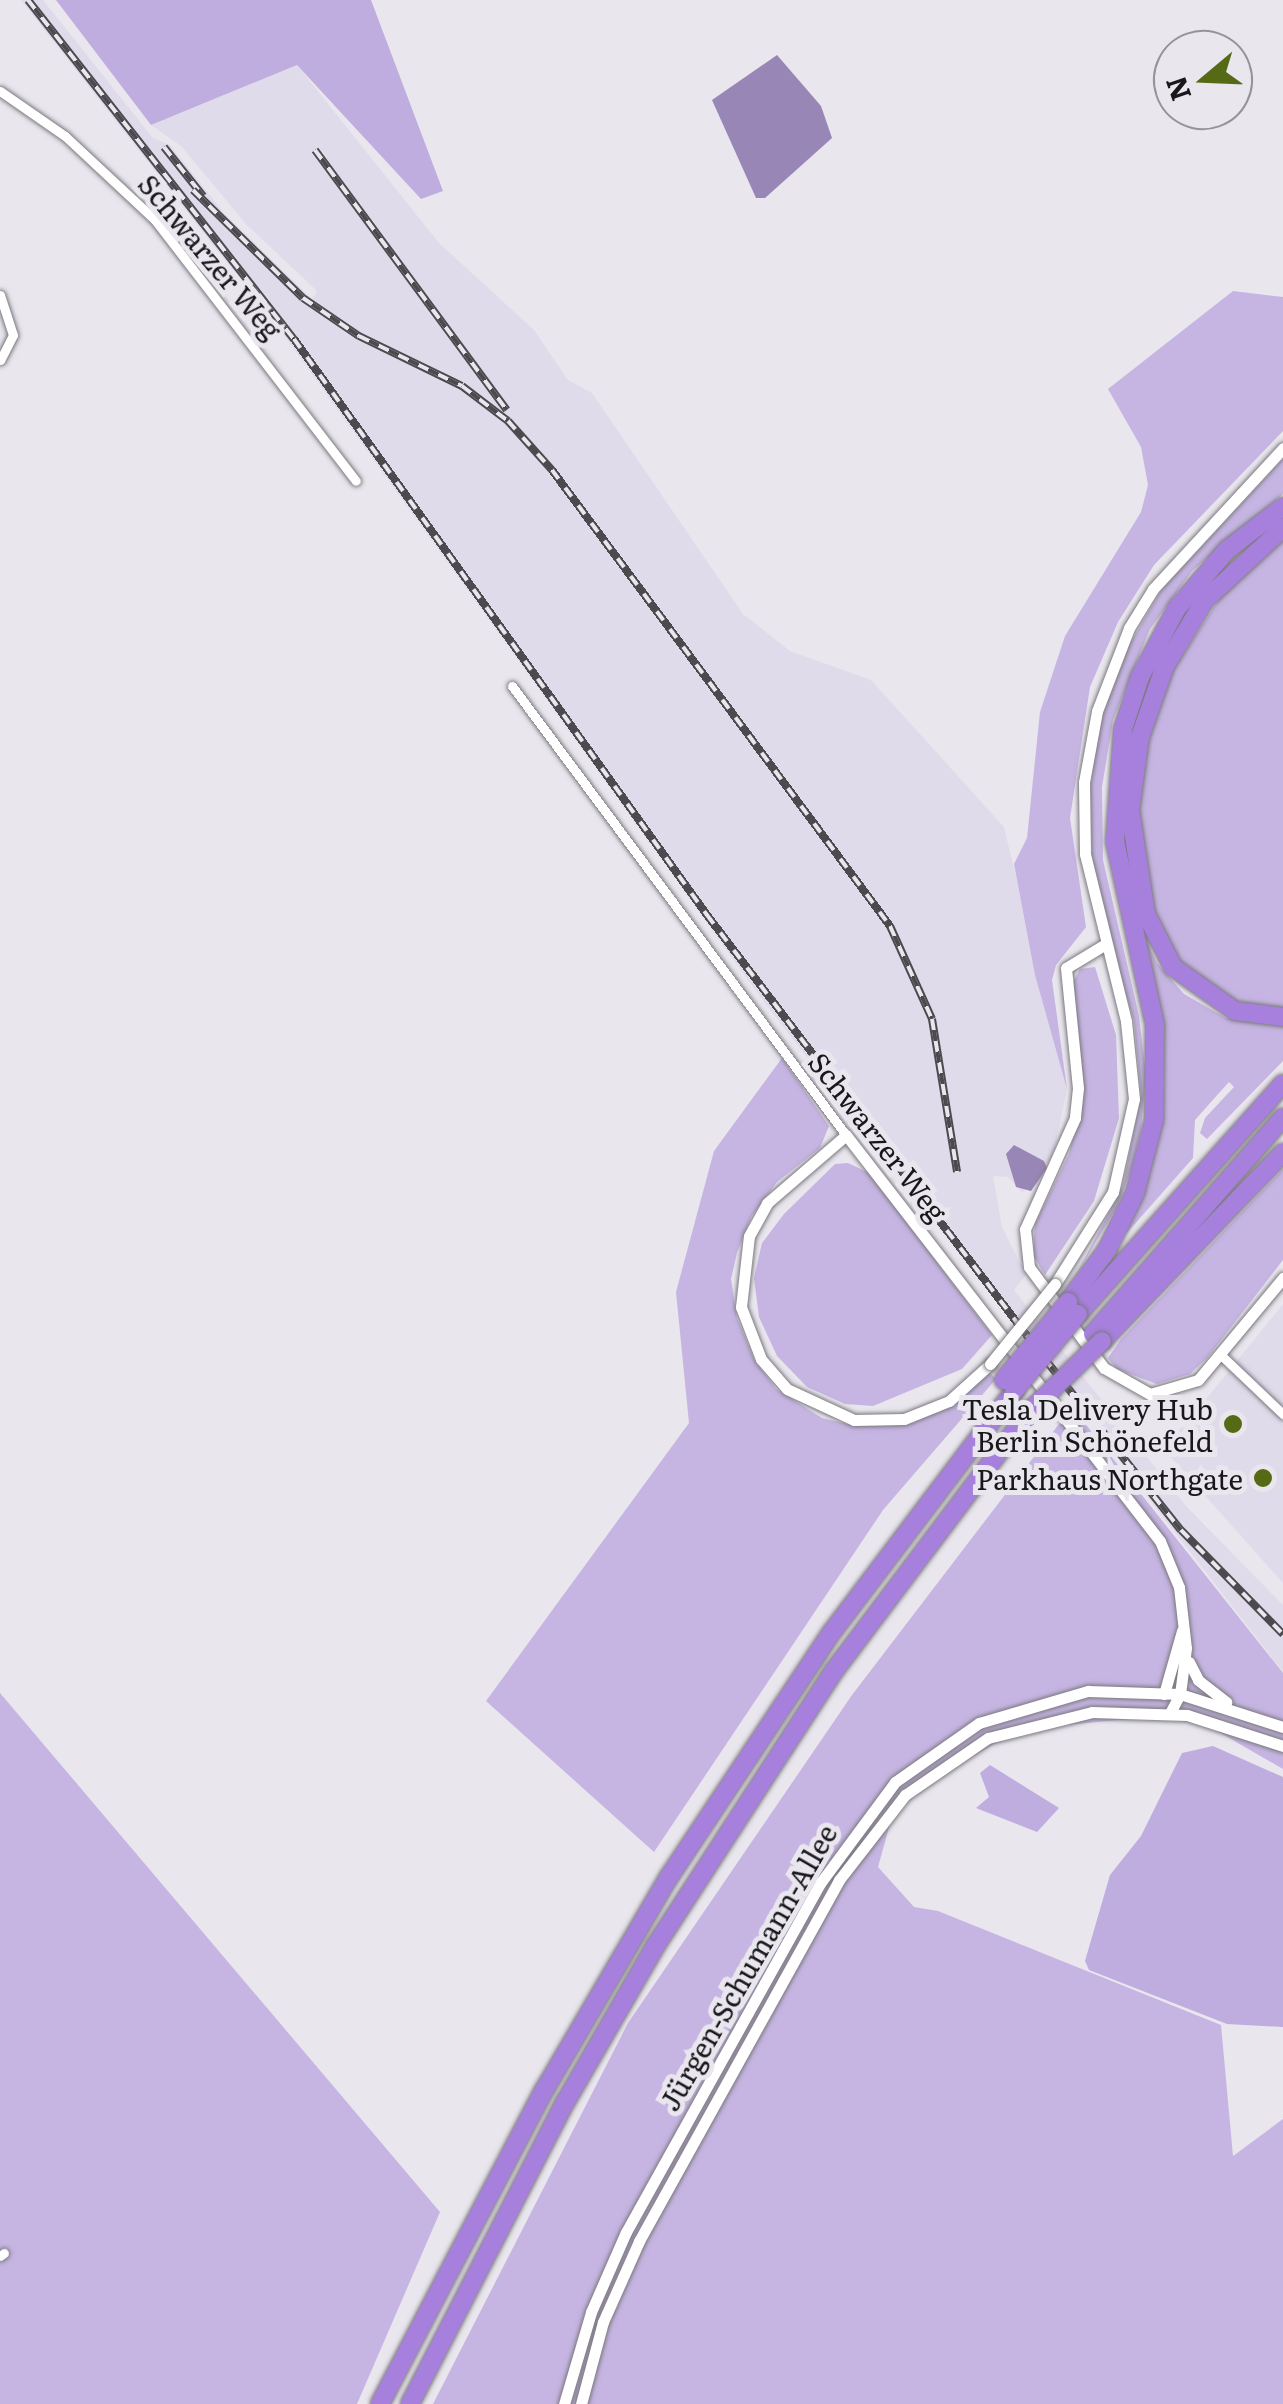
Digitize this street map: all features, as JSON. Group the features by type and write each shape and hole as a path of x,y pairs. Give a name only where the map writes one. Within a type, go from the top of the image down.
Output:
{"highway":[{"path":"1073,1308 1135,1193 1154,1120 1155,1025 1114,842 1123,729 1140,677 1177,608 1228,550 1283,506"},
{"path":"1283,528 1206,600 1165,666 1140,738 1130,810 1146,914 1173,967 1235,1011 1283,1017"},
{"path":"380,2404 536,2104 669,1877 832,1632 959,1461 1009,1386 1073,1308 1283,1084"},
{"path":"1098,1338 1283,1118"},
{"path":"410,2404 566,2101 656,1946 834,1671 1030,1411 1283,1153"}],"street":[{"name":"Schwarzer Weg","path":"0,90 65,136 145,209 356,481"},
{"path":"0,295 13,335 0,360"},
{"path":"846,1134 767,1203 749,1236 741,1307 761,1359 804,1402 830,1414 878,1422 949,1401 990,1364 1055,1284 1106,1208 1132,1126 1126,1021 1104,946 1083,818 1087,756 1110,672 1153,589 1283,448"},
{"name":"Schwarzer Weg","path":"512,686 846,1134 1160,1541 1179,1586 1186,1648 1180,1694 1170,1713"},
{"path":"1104,946 1066,968 1078,1088 1075,1118 1025,1229 1023,1248 1050,1298 1128,1387 1168,1393 1198,1380 1283,1278"},
{"path":"1221,1354 1283,1414"},
{"name":"Schwarzer Weg","path":"1163,1691 1184,1624"},
{"path":"1186,1648 1198,1680 1228,1704"},
{"path":"1163,1691 1170,1713"},
{"name":"Jürgen-Schumann-Allee","path":"564,2404 612,2258 821,1882 870,1808 922,1758 1016,1708 1088,1692 1180,1694 1228,1704 1283,1727"},
{"name":"Jürgen-Schumann-Allee","path":"580,2404 626,2267 839,1880 879,1821 930,1773 988,1738 1092,1712 1170,1713 1283,1746"}],"shaded area":[{"path":"21,0 43,0 153,138 170,145 224,213 312,299 317,291 247,225 181,146 151,125 297,65 439,243 534,330 568,380 592,393 743,614 790,651 871,680 1004,827 1067,1089 1055,1146 1038,1184 1022,1192 1008,1177 993,1176 1002,1227 1026,1275 1014,1290 1187,1507 1283,1605 1283,1672 764,1002 289,342"},
{"path":"56,0 371,0 443,191 421,199 297,65 151,125"},
{"path":"777,55 821,106 832,138 765,198 756,198 712,100"},
{"path":"1233,291 1283,297 1283,431 1154,565 1118,622 1090,687 1070,818 1086,927 1056,965 1052,980 1067,1089 1035,975 1014,864 1027,838 1040,712 1065,636 1141,512 1148,485 1141,447 1108,389"},
{"path":"1283,459 1283,494 1192,571 1150,629 1113,720 1102,787 1103,860 1139,1016 1146,1075 1141,1128 1132,1167 1117,1207 1077,1273 1123,1186 1141,1095 1134,1021 1102,915 1092,856 1090,790 1099,726 1125,652 1162,589"},
{"path":"1283,538 1283,1011 1235,1005 1181,970 1153,916 1138,804 1147,739 1167,679 1227,587"},
{"path":"1141,930 1157,963 1184,994 1226,1018 1283,1026 1283,1061 1207,1139 1200,1133 1205,1118 1234,1087 1229,1082 1219,1093 1195,1120 1193,1158 1126,1234 1155,1152 1164,1084 1161,1022"},
{"path":"1095,967 1116,1035 1119,1118 1094,1201 1045,1275 1033,1255 1035,1224 1069,1154 1084,1090 1072,984 1080,969"},
{"path":"782,1058 829,1126 820,1148 777,1182 751,1217 737,1253 731,1279 737,1318 754,1359 776,1389 822,1418 847,1424 904,1424 942,1411 990,1373 996,1379 883,1510 654,1852 486,1701 689,1423 676,1292 714,1151"},
{"path":"1014,1145 1044,1161 1047,1168 1031,1191 1016,1187 1006,1154"},
{"path":"848,1163 869,1173 992,1335 962,1369 873,1406 845,1404 807,1387 777,1356 759,1317 754,1278 762,1243 784,1214 835,1164"},
{"path":"1283,1169 1283,1260 1207,1358 1190,1374 1157,1384 1117,1369 1108,1358 1121,1339"},
{"path":"1283,1304 1283,1583 1159,1444 1185,1425"},
{"path":"1072,1407 1283,1673 1283,1769 1205,1724 1150,1717 1045,1727 996,1743 928,1782 892,1817 878,1867 914,1907 938,1911 1221,2025 1233,2156 1283,2119 1283,2404 433,2404 628,2023 852,1695"},
{"path":"0,1693 440,2212 357,2404 0,2404"},
{"path":"1213,1746 1283,1777 1283,2027 1227,2024 1089,1970 1085,1961 1110,1875 1141,1836 1182,1753"},
{"path":"990,1765 1059,1808 1037,1832 976,1808 989,1797 980,1773"}],"railway":[{"path":"28,0 294,339 707,915 1044,1358 1181,1530 1283,1634"},
{"path":"164,147 203,196"},
{"path":"315,150 507,410"},
{"path":"193,190 303,298 359,336 462,386 508,421 552,470 890,926 932,1019 957,1172"}],"place":[{"name":"Tesla Delivery Hub Berlin Schönefeld","path":"1233,1424"},
{"name":"Parkhaus Northgate","path":"1263,1478"}]}
